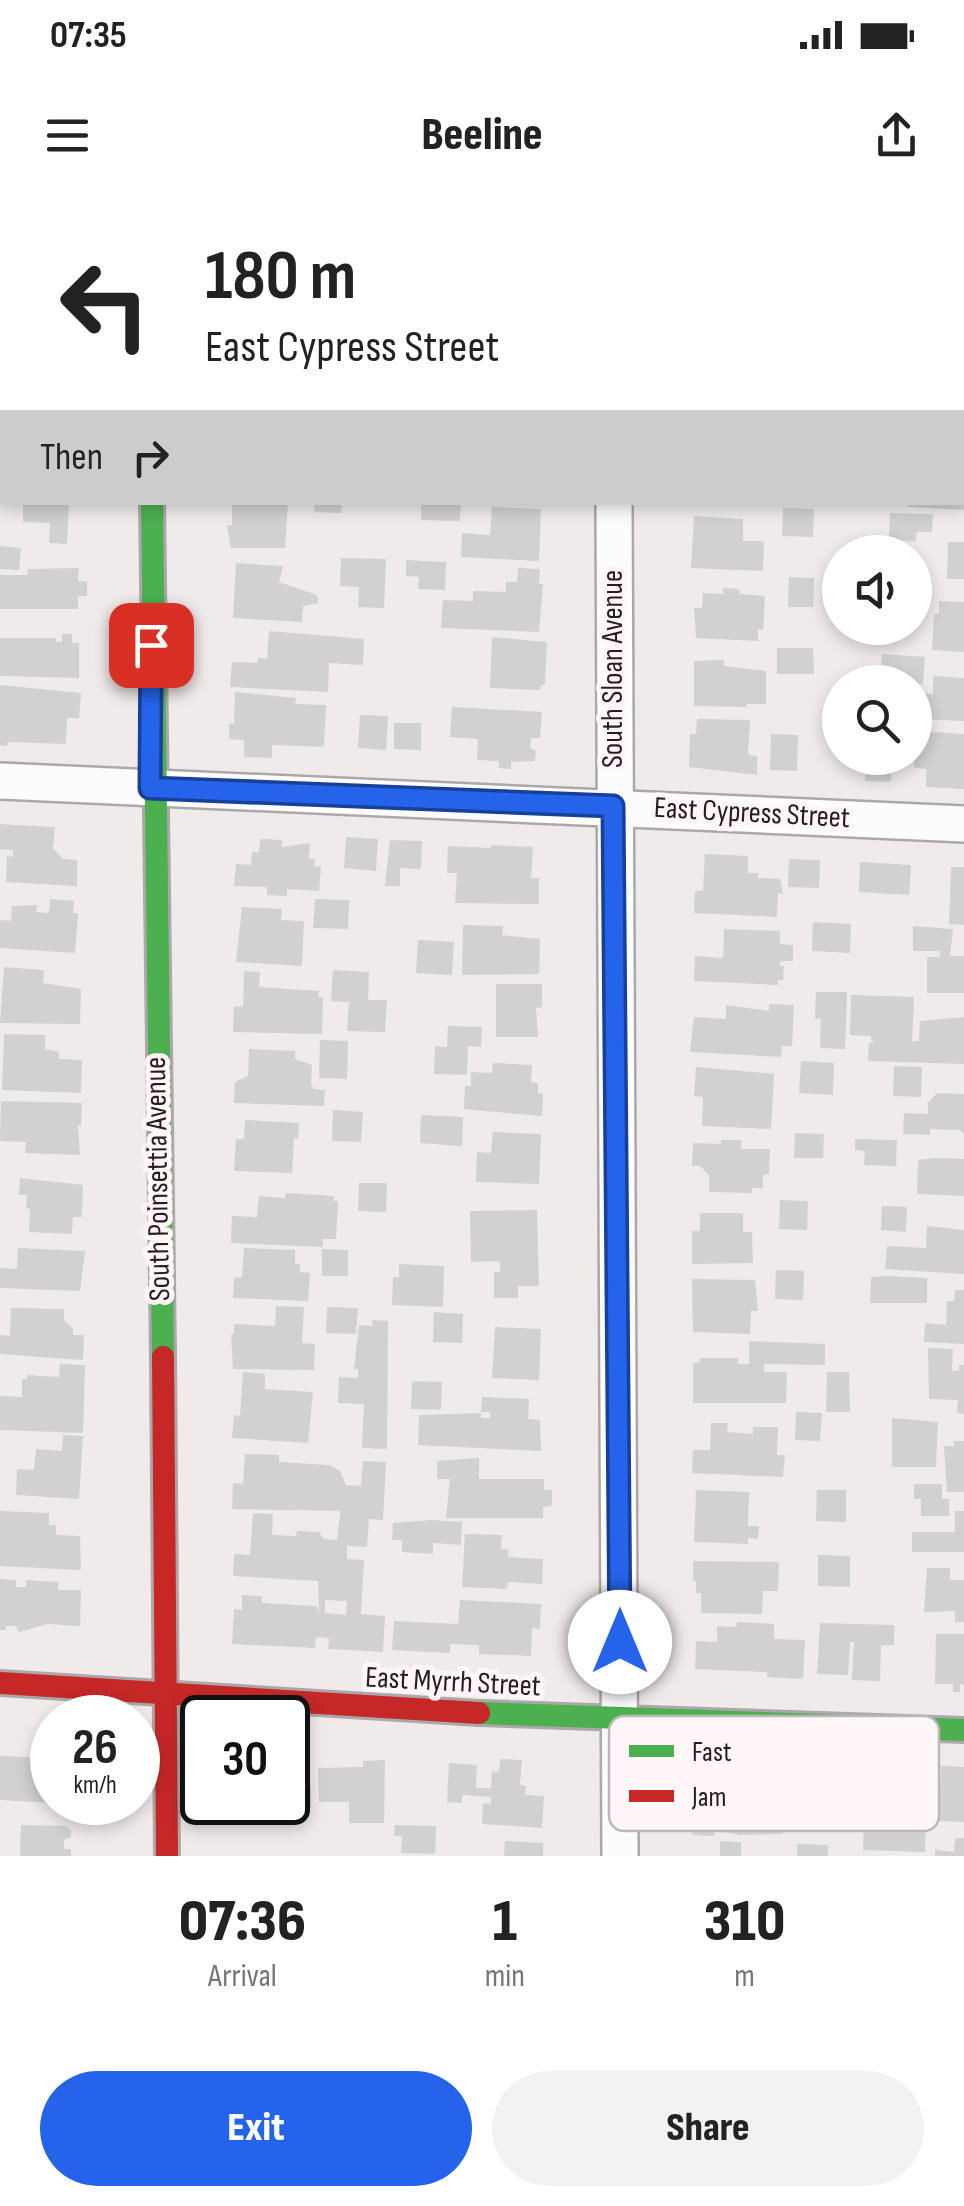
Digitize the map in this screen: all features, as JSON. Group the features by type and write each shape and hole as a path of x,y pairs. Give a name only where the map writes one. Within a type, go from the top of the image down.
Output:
{"street":[{"name":"South Poinsettia Avenue","path":"152,505 150,788 168,1698 167,1856"},
{"name":"South Sloan Avenue","path":"614,505 620,1716"},
{"name":"East Cypress Street","path":"0,782 964,824"},
{"name":"East Myrrh Street","path":"0,1684 168,1698 609,1720"},
{"name":"East Myrrh Street","path":"939,1729 964,1730"}],"building":[{"path":"23,505 69,505 67,544 49,543 50,523 23,522"},
{"path":"232,505 288,505 285,548 231,548 227,525 232,525"},
{"path":"315,505 342,505 341,513 314,512"},
{"path":"421,505 461,505 460,521 421,520"},
{"path":"964,505 964,510 908,507"},
{"path":"492,507 541,509 539,561 461,557 462,533 490,535"},
{"path":"783,508 814,509 813,537 782,536"},
{"path":"890,513 933,514 932,532 889,535"},
{"path":"694,516 743,519 743,541 764,541 763,571 691,568"},
{"path":"948,542 964,542 964,579 947,579"},
{"path":"0,546 21,548 19,570 0,569"},
{"path":"341,558 386,559 384,608 358,607 359,587 340,586"},
{"path":"406,560 446,562 445,590 418,589 419,577 406,576"},
{"path":"236,563 283,566 279,582 314,594 318,603 303,606 302,622 233,618"},
{"path":"79,568 78,581 87,581 87,596 78,596 78,609 0,609 0,575 27,575 28,569"},
{"path":"518,568 540,569 539,584 543,584 539,632 441,628 443,600 473,601 473,591 506,592 506,582 517,582"},
{"path":"789,577 814,578 813,607 788,607"},
{"path":"723,588 765,596 763,630 758,629 758,641 696,638 694,608 702,608 703,593 723,594"},
{"path":"939,601 964,602 964,652 932,650 934,614 939,614"},
{"path":"269,631 364,639 363,665 329,663 328,692 230,687 232,662 258,663 258,658 267,659"},
{"path":"62,634 72,634 72,643 79,643 79,678 0,676 0,638 56,638 56,642 62,642"},
{"path":"492,637 547,642 545,685 540,690 490,688"},
{"path":"777,648 813,648 814,674 777,674"},
{"path":"882,654 925,657 924,665 881,665"},
{"path":"724,660 724,666 766,671 766,704 694,706 694,661"},
{"path":"933,676 964,678 964,721 932,720"},
{"path":"0,685 81,693 79,718 67,718 66,744 0,745"},
{"path":"235,692 296,698 295,704 326,705 324,747 272,745 272,758 244,757 244,740 229,739 229,724 234,724"},
{"path":"452,707 542,712 540,738 531,738 535,761 511,762 511,769 499,768 499,761 477,760 478,739 450,737"},
{"path":"360,715 388,716 386,750 358,748"},
{"path":"697,719 750,720 748,755 757,756 757,775 689,767 690,734 696,734"},
{"path":"394,723 421,723 421,750 394,749"},
{"path":"932,732 964,734 964,789 926,787 926,775 932,775"},
{"path":"771,734 798,735 797,771 770,770"},
{"path":"866,775 891,775 891,782 865,781"},
{"path":"0,824 55,827 53,848 63,859 77,860 77,886 6,882 7,856 13,857 13,850 0,849"},
{"path":"346,837 378,839 376,871 344,868"},
{"path":"260,839 282,840 282,847 310,843 309,859 315,859 314,866 321,867 319,891 287,889 287,896 267,895 267,887 234,886 236,864 251,865 252,852 259,852"},
{"path":"390,840 422,841 421,869 400,868 400,886 385,886"},
{"path":"448,846 533,847 531,878 539,878 539,904 455,903 457,873 447,873"},
{"path":"705,854 748,856 748,873 758,873 758,878 780,879 783,894 778,893 777,917 694,913 695,891 703,891"},
{"path":"789,859 820,860 819,888 788,887"},
{"path":"860,862 911,865 909,895 859,892"},
{"path":"951,867 964,867 964,925 949,924"},
{"path":"50,899 74,901 73,913 78,913 75,953 0,948 0,920 11,921 12,906 37,905 36,912 49,913"},
{"path":"315,899 349,900 348,929 313,928"},
{"path":"242,907 282,909 281,920 304,921 302,966 236,962"},
{"path":"813,922 851,924 850,953 812,951"},
{"path":"463,925 503,926 502,935 540,939 539,974 462,975"},
{"path":"913,926 953,929 950,956 964,956 964,993 927,993 927,957 940,957 940,951 913,951"},
{"path":"724,929 780,931 780,944 793,945 793,961 780,961 780,966 784,966 783,980 778,980 778,985 694,981 695,956 723,958"},
{"path":"418,940 454,942 452,975 416,973"},
{"path":"4,967 44,970 43,983 81,989 80,1024 0,1023"},
{"path":"333,970 369,972 368,1000 387,1000 385,1032 347,1031 349,1002 331,1001"},
{"path":"244,971 260,972 259,987 319,991 318,997 323,997 322,1034 233,1032 234,1006 243,1007"},
{"path":"496,984 542,984 542,1007 536,1008 538,1037 496,1037"},
{"path":"816,992 847,992 845,1049 820,1048 821,1018 815,1019"},
{"path":"851,995 914,997 912,1041 919,1041 920,1021 964,1017 964,1064 868,1061 869,1043 875,1041 871,1036 850,1035"},
{"path":"769,1004 794,1005 792,1046 782,1046 781,1057 690,1052 694,1017 726,1019 726,1005 769,1011"},
{"path":"448,1026 482,1027 481,1047 468,1046 467,1075 434,1074 435,1046 447,1047"},
{"path":"4,1034 45,1035 45,1049 59,1052 59,1059 82,1060 81,1093 2,1090"},
{"path":"320,1040 348,1041 347,1079 319,1078"},
{"path":"249,1049 295,1051 295,1059 312,1065 311,1084 314,1089 325,1090 324,1106 234,1103 235,1082 248,1076"},
{"path":"801,1061 834,1063 833,1095 799,1093"},
{"path":"493,1063 532,1065 531,1082 538,1083 538,1093 543,1094 542,1116 464,1109 465,1086 471,1086 471,1072 492,1073"},
{"path":"894,1066 922,1067 921,1097 893,1096"},
{"path":"696,1067 774,1074 771,1129 702,1126 703,1097 694,1096"},
{"path":"937,1093 964,1094 964,1134 960,1130 930,1129 930,1135 903,1134 904,1113 928,1114 928,1103"},
{"path":"1,1101 82,1103 81,1126 78,1125 80,1155 25,1153 26,1142 0,1141"},
{"path":"333,1110 363,1112 361,1142 332,1141"},
{"path":"421,1115 463,1117 462,1146 420,1143"},
{"path":"245,1120 299,1123 292,1173 234,1171 236,1139 244,1139"},
{"path":"493,1132 541,1134 539,1184 476,1182 477,1152 491,1153"},
{"path":"795,1133 824,1134 823,1158 794,1158"},
{"path":"855,1139 897,1140 896,1166 864,1165 865,1151 855,1150"},
{"path":"721,1140 741,1140 741,1149 770,1149 769,1174 763,1175 763,1188 752,1188 752,1193 709,1192 709,1175 700,1166 692,1166 693,1143 721,1144"},
{"path":"964,1159 964,1196 917,1194 918,1160"},
{"path":"20,1178 83,1185 82,1217 73,1217 72,1234 29,1232 30,1209 26,1208 27,1195 19,1195"},
{"path":"359,1183 387,1183 386,1212 358,1211"},
{"path":"286,1193 334,1196 334,1201 338,1201 336,1239 323,1239 323,1247 231,1243 232,1216 257,1217 259,1196 285,1198"},
{"path":"780,1200 808,1201 807,1230 779,1229"},
{"path":"882,1206 907,1207 906,1232 881,1230"},
{"path":"537,1210 539,1286 518,1286 518,1298 494,1298 494,1272 500,1272 500,1261 471,1262 470,1211"},
{"path":"700,1213 743,1213 743,1232 752,1232 753,1263 692,1264 692,1231 700,1231"},
{"path":"927,1226 964,1230 964,1274 885,1269 887,1246 926,1248"},
{"path":"18,1248 85,1251 80,1291 0,1288 0,1268 17,1269"},
{"path":"244,1248 295,1250 295,1264 300,1264 300,1272 310,1273 308,1301 233,1298 234,1278 242,1277"},
{"path":"322,1249 348,1250 348,1276 322,1276"},
{"path":"399,1264 444,1266 443,1307 392,1305 393,1277 399,1277"},
{"path":"776,1270 804,1271 803,1300 775,1299"},
{"path":"871,1277 927,1278 927,1303 870,1303"},
{"path":"692,1279 755,1280 758,1311 751,1311 750,1334 693,1332"},
{"path":"955,1290 964,1290 964,1344 924,1342 925,1323 946,1325 947,1301 954,1301"},
{"path":"276,1306 304,1307 302,1343 315,1344 314,1370 233,1369 234,1324 275,1326"},
{"path":"327,1307 358,1308 356,1334 326,1333"},
{"path":"11,1308 64,1309 64,1320 73,1329 73,1335 84,1335 83,1360 0,1354 0,1335 10,1336"},
{"path":"434,1312 463,1314 462,1343 433,1342"},
{"path":"372,1320 388,1321 387,1449 362,1448 364,1404 338,1403 339,1377 358,1378 358,1369 354,1369 359,1325 373,1326"},
{"path":"495,1327 541,1329 539,1380 492,1378"},
{"path":"749,1341 825,1344 825,1365 764,1364 764,1372 787,1372 786,1403 693,1403 693,1363 700,1363 700,1358 738,1358 738,1364 749,1364"},
{"path":"928,1348 953,1349 952,1371 959,1371 959,1365 964,1365 964,1414 957,1413 958,1400 929,1399"},
{"path":"60,1364 85,1365 83,1433 0,1430 0,1396 22,1397 22,1379 27,1379 27,1375 59,1377"},
{"path":"243,1372 265,1374 265,1389 313,1392 308,1443 232,1438 234,1415 240,1416"},
{"path":"827,1372 849,1372 850,1412 826,1412"},
{"path":"412,1381 442,1382 441,1410 411,1409"},
{"path":"482,1397 529,1399 528,1419 540,1420 541,1451 418,1445 419,1415 481,1413 481,1418 490,1418 490,1412 481,1412"},
{"path":"796,1412 822,1413 820,1441 795,1440"},
{"path":"892,1418 938,1422 936,1467 892,1467"},
{"path":"711,1423 728,1423 727,1432 753,1434 753,1427 778,1427 777,1455 785,1455 783,1477 692,1473 693,1450 710,1450"},
{"path":"63,1435 83,1436 79,1499 16,1495 17,1469 34,1470 36,1449 62,1451"},
{"path":"954,1441 964,1441 964,1492 947,1492 944,1446 954,1446"},
{"path":"245,1454 279,1455 279,1462 330,1465 340,1471 346,1485 361,1486 363,1461 386,1462 383,1520 369,1519 367,1547 347,1546 347,1559 364,1560 361,1614 385,1616 383,1652 328,1649 329,1638 316,1637 315,1648 232,1644 234,1609 242,1610 242,1595 262,1596 262,1603 317,1606 319,1615 318,1581 233,1576 234,1554 250,1555 253,1513 273,1514 272,1535 319,1532 324,1539 337,1540 340,1516 340,1511 232,1509 233,1483 243,1484","holes":["325,1600 347,1601 346,1615 325,1613"]},
{"path":"479,1458 479,1479 544,1479 544,1490 552,1490 552,1506 543,1507 543,1518 446,1518 450,1479 437,1479 437,1461"},
{"path":"914,1484 942,1484 942,1499 949,1499 949,1516 921,1516 921,1499 914,1499"},
{"path":"696,1490 749,1492 748,1526 759,1526 758,1539 748,1538 748,1544 694,1542"},
{"path":"817,1490 846,1490 846,1522 816,1521"},
{"path":"0,1511 49,1513 49,1525 56,1525 56,1535 80,1536 81,1570 0,1566"},
{"path":"955,1511 964,1511 964,1552 912,1552 912,1532 955,1532"},
{"path":"462,1522 461,1545 433,1543 433,1554 402,1552 402,1540 392,1540 393,1523"},
{"path":"465,1534 502,1535 501,1549 508,1549 508,1557 543,1559 542,1584 508,1582 507,1589 462,1587"},
{"path":"818,1555 850,1556 850,1587 818,1586"},
{"path":"693,1561 779,1562 778,1591 763,1591 762,1614 701,1613 701,1593 696,1593 693,1581"},
{"path":"927,1568 950,1568 950,1580 964,1580 964,1622 955,1622 955,1611 924,1612"},
{"path":"0,1579 16,1580 16,1587 26,1587 26,1580 58,1582 58,1590 81,1590 80,1626 47,1624 19,1632 16,1626 6,1626 6,1630 0,1630"},
{"path":"460,1600 541,1604 540,1629 532,1628 531,1656 479,1654 479,1645 450,1644 450,1653 392,1650 394,1621 458,1624"},
{"path":"737,1622 774,1624 774,1639 805,1640 803,1679 767,1677 767,1672 695,1669 696,1641 717,1642 717,1626 736,1627"},
{"path":"820,1623 894,1625 894,1645 881,1645 880,1681 852,1680 854,1642 850,1642 848,1675 817,1674"},
{"path":"936,1634 964,1634 964,1685 960,1684 960,1692 953,1692 953,1684 935,1684"},
{"path":"0,1756 30,1757 30,1802 0,1800"},
{"path":"500,1759 522,1760 520,1785 526,1786 525,1795 544,1796 542,1828 482,1824 483,1803 491,1804 491,1797 462,1795 462,1803 447,1802 449,1763 477,1765 476,1788 491,1788 492,1771 499,1772"},
{"path":"385,1760 384,1823 349,1823 349,1802 319,1802 318,1768 363,1767 363,1761"},
{"path":"941,1766 964,1767 964,1822 939,1821"},
{"path":"21,1825 66,1826 71,1837 64,1840 64,1849 71,1849 71,1856 20,1856"},
{"path":"395,1825 436,1826 435,1854 401,1853 402,1836 394,1836"},
{"path":"692,1831 715,1831 714,1836 692,1835"},
{"path":"720,1831 783,1831 783,1834 739,1835"},
{"path":"864,1831 926,1831 925,1852 863,1850"},
{"path":"955,1838 964,1838 964,1856 935,1856 935,1850 954,1852"},
{"path":"505,1841 543,1843 543,1856 504,1856"},
{"path":"720,1841 741,1842 741,1856 720,1856"},
{"path":"797,1844 828,1845 828,1856 797,1856"}],"traffic: fast":[{"path":"152,505 163,1357"},
{"path":"479,1713 609,1718"},
{"path":"939,1729 964,1730"}],"traffic: jam":[{"path":"163,1357 167,1856"},
{"path":"0,1683 479,1713"}],"route":[{"path":"151,645 150,788 613,806 620,1642"}]}
